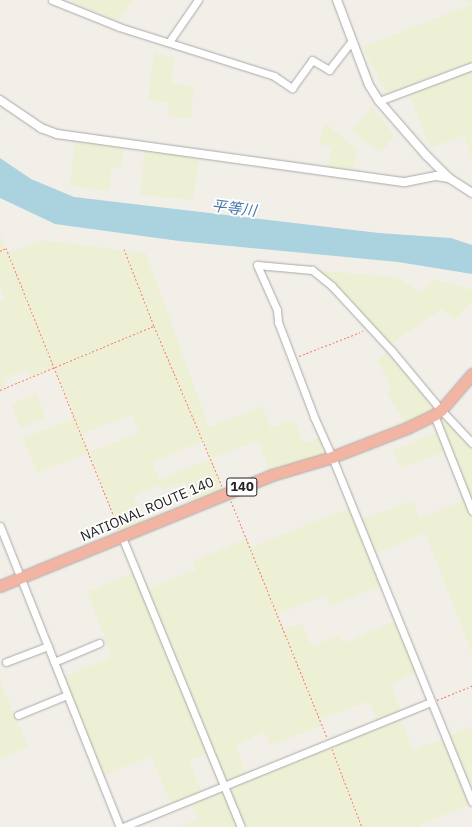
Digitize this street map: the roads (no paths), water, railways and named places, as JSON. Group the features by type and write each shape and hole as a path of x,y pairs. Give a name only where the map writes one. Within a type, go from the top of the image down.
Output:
{"highway":[{"name":"NATIONAL ROUTE 140","path":"0,586 122,537 225,493 272,475 332,457 437,413 471,376"}],"street":[{"path":"52,0 67,3 119,27 274,76 292,88 312,60 329,70 352,41"},
{"path":"169,42 198,0"},
{"path":"337,0 369,85 379,101 426,156 449,178 472,193"},
{"path":"379,101 472,66"},
{"path":"0,100 41,128 57,134 405,182 436,176 449,178"},
{"path":"472,443 437,413 370,328 332,286 312,270 257,265 277,310 278,322 314,417 332,457 472,802"},
{"path":"437,413 472,511"},
{"path":"0,526 120,827"},
{"path":"122,537 241,827"},
{"path":"54,662 99,643"},
{"path":"6,662 48,646"},
{"path":"18,715 67,695"},
{"path":"123,827 431,702"}],"water":[{"path":"0,158 31,179 74,197 379,233 451,238 472,245 472,274 398,262 179,241 55,224 0,198"}],"water label":[{"name":"平等川","path":"234,208"}]}
